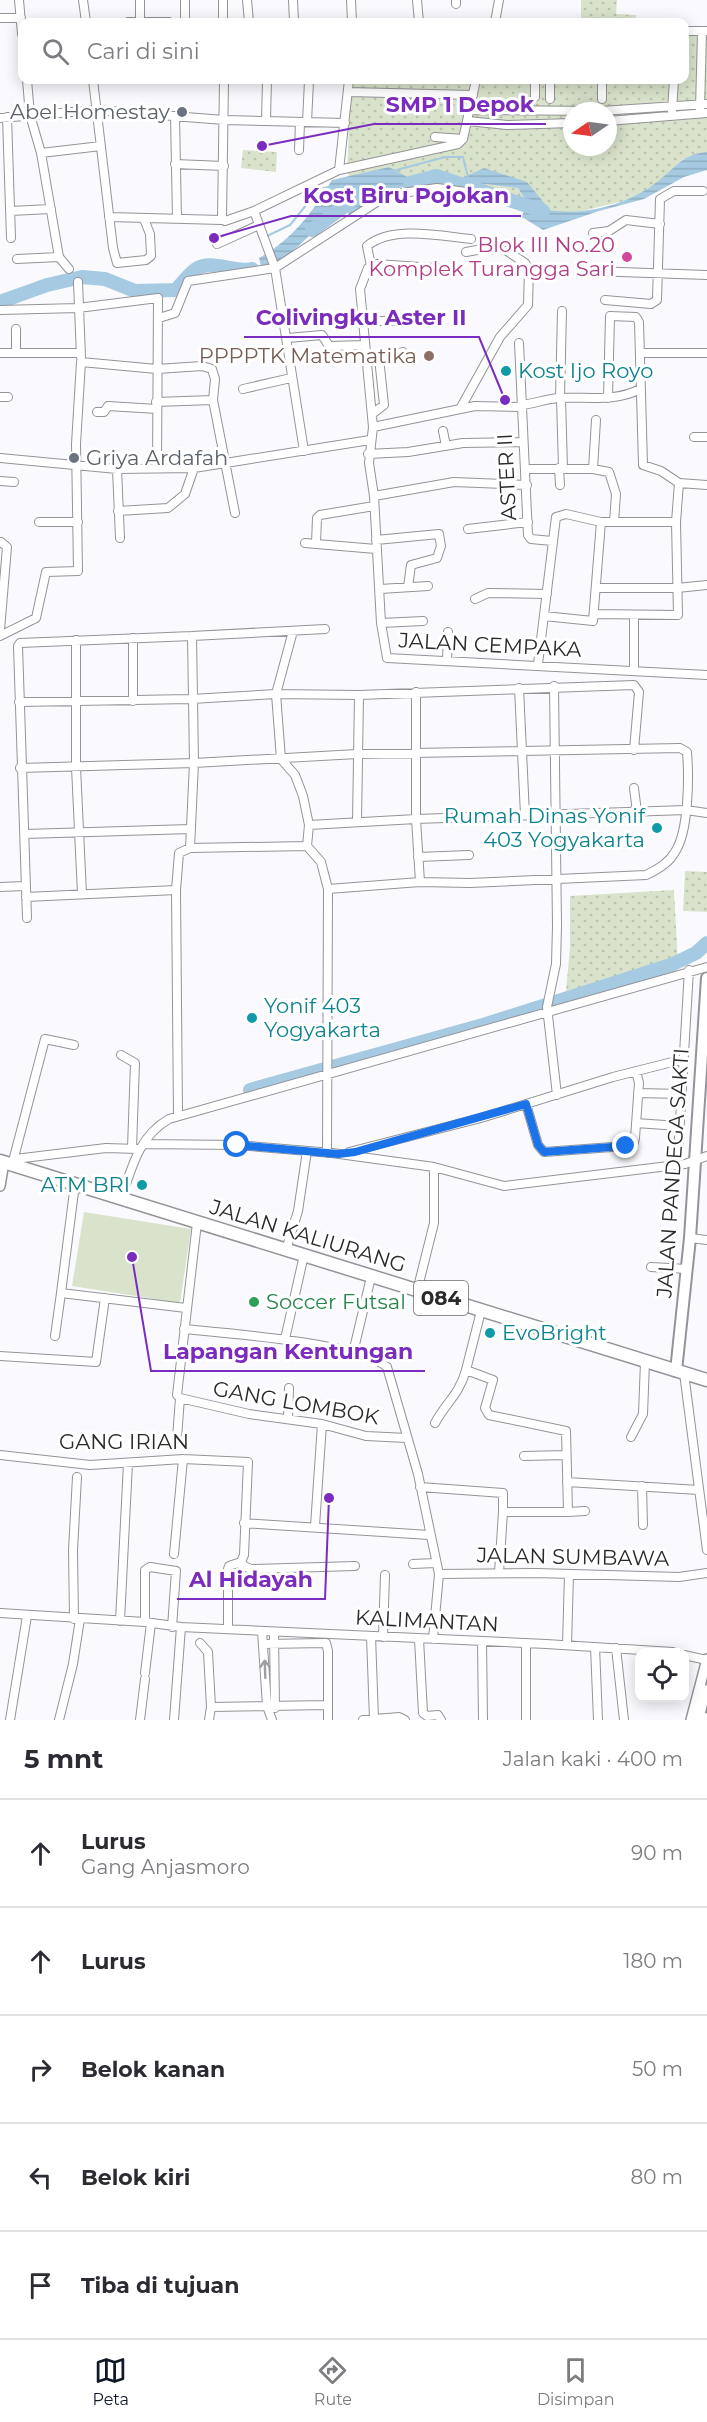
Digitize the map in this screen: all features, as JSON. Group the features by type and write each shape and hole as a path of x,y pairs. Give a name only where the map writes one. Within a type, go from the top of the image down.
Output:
{"main road":[{"name":"JALAN PANDEGA SAKTI","path":"680,1372 707,978"},
{"name":"JALAN KALIURANG","path":"8,1162 197,1223 707,1380"},
{"path":"697,1720 704,1691"}],"street":[{"path":"0,18 21,18 19,0"},
{"path":"83,0 85,18"},
{"path":"140,0 140,18"},
{"path":"185,0 185,18"},
{"path":"222,18 223,0"},
{"path":"247,0 249,18"},
{"path":"293,0 294,18"},
{"path":"351,0 352,18"},
{"path":"417,0 419,18"},
{"path":"496,18 499,0"},
{"path":"617,120 704,114 704,31 689,30"},
{"path":"27,84 30,115 41,153 59,257 69,269"},
{"path":"93,84 116,261 144,260 151,256 150,234 144,219"},
{"path":"222,220 224,84"},
{"path":"266,120 267,84"},
{"path":"299,150 309,84"},
{"path":"339,170 349,84"},
{"path":"109,217 222,220 254,211 339,170 449,148 463,139 475,84"},
{"path":"535,84 535,97"},
{"path":"550,84 550,99"},
{"path":"602,84 602,99"},
{"path":"672,117 674,84"},
{"path":"348,92 473,95"},
{"path":"617,111 703,104"},
{"path":"11,238 3,117 96,110 224,120 345,123"},
{"path":"470,110 563,110"},
{"path":"540,110 542,125"},
{"path":"636,110 637,119"},
{"path":"175,116 177,219"},
{"path":"468,121 542,125 563,124"},
{"path":"435,137 463,139"},
{"path":"41,153 101,146"},
{"path":"175,164 224,166"},
{"path":"159,318 176,313 188,281 275,267 383,198 437,188 480,194"},
{"path":"605,300 654,303 658,297 660,199 674,191 703,191"},
{"path":"10,211 51,209"},
{"path":"254,211 275,267 304,451"},
{"path":"593,233 609,231 626,220 660,224"},
{"path":"218,244 259,227"},
{"name":"JALAN CEMPAKA","path":"471,239 427,236 384,237 367,246 370,266 360,289 372,414 372,434 368,454 374,496 381,623 387,658 538,664 707,675"},
{"path":"466,252 477,250"},
{"path":"460,409 500,337 528,305 529,269 525,263 507,251"},
{"path":"17,260 59,257"},
{"path":"370,266 383,264 448,269"},
{"path":"591,271 707,275"},
{"path":"0,636 36,618 46,572 78,572 81,358 78,282"},
{"path":"0,310 78,308 158,298 157,468"},
{"path":"560,485 562,311"},
{"path":"608,398 610,316 639,319 643,465 661,471 679,483 707,485"},
{"path":"362,322 423,319"},
{"path":"16,329 16,353"},
{"path":"288,338 321,335 330,346 364,345"},
{"name":"ASTER II","path":"519,342 529,537 552,541"},
{"path":"372,414 381,408 384,401 379,358 403,352"},
{"path":"0,353 81,358 157,369 210,368 215,376 213,400 235,513"},
{"path":"640,353 707,354"},
{"path":"243,389 291,378"},
{"path":"0,458 117,469 194,468 304,451 475,406 521,406 560,398 608,398 630,394 640,389"},
{"path":"97,412 104,412 108,406 156,406 213,400"},
{"path":"593,469 596,420"},
{"path":"443,431 446,446"},
{"path":"694,437 707,437"},
{"path":"368,454 408,452 446,446 523,442"},
{"path":"118,511 168,508 185,494 194,468"},
{"path":"117,469 120,538"},
{"path":"525,469 593,469 609,472 616,494 614,522"},
{"path":"0,481 14,482"},
{"path":"374,496 454,482 526,485"},
{"path":"594,614 677,616 676,522 679,483"},
{"path":"316,543 317,518 320,514 374,506"},
{"path":"538,664 554,520 559,514 600,522 676,522"},
{"path":"39,522 78,522"},
{"path":"468,529 528,522"},
{"path":"544,616 593,621 600,522"},
{"path":"305,543 376,544 439,534 441,546 437,558 411,565 408,587"},
{"path":"0,630 6,547 1,542"},
{"path":"596,588 677,588 707,585"},
{"path":"380,589 428,586"},
{"path":"475,599 488,593 547,594"},
{"path":"634,616 634,671"},
{"path":"381,623 423,621"},
{"path":"27,918 17,651 20,643 325,629"},
{"path":"293,631 276,694 281,759 295,775 303,796 309,825 307,846 321,862 328,889 327,1153"},
{"path":"447,661 448,632"},
{"path":"190,848 194,764 191,699 192,636"},
{"path":"133,638 133,700"},
{"path":"76,640 76,767 82,894"},
{"path":"19,702 191,699 276,694 359,696 554,686 637,685 639,692 634,750"},
{"path":"554,686 556,964 549,990 547,1010 557,1095"},
{"path":"519,688 525,815"},
{"path":"416,692 416,819 420,882"},
{"path":"357,822 359,696"},
{"path":"20,768 194,764 357,754 680,748 687,752 686,810 681,840 676,851 652,872 631,877 470,883 420,882 328,889"},
{"path":"634,788 637,812"},
{"path":"309,825 686,810 705,813"},
{"path":"25,834 80,830 190,829"},
{"path":"178,1116 177,858 183,849 190,848 307,846"},
{"path":"418,857 469,855"},
{"path":"0,887 25,886"},
{"path":"26,897 176,890"},
{"path":"138,1147 152,1131 178,1116 689,970 707,967"},
{"path":"678,1154 689,970"},
{"path":"0,1186 45,1039 74,1045"},
{"path":"121,1055 135,1063 138,1147 121,1199"},
{"path":"338,1154 382,1145 684,1059"},
{"path":"526,1104 538,1145 544,1152 626,1146 634,1142 638,1093 636,1071"},
{"path":"638,1093 681,1094"},
{"path":"636,1123 679,1126"},
{"path":"8,1162 106,1148 237,1145 338,1154 434,1167 504,1186 694,1162 707,1156"},
{"path":"286,1250 298,1211 307,1151"},
{"path":"417,1291 434,1223 434,1167"},
{"path":"55,1336 75,1184"},
{"path":"177,1438 180,1398 177,1395 197,1223"},
{"path":"690,1238 707,1240"},
{"path":"285,1340 304,1256"},
{"path":"651,1267 687,1269"},
{"path":"353,1353 371,1277"},
{"path":"61,1293 186,1308"},
{"path":"0,1356 96,1362 105,1298"},
{"path":"435,1423 447,1403 459,1393 481,1311"},
{"path":"184,1329 285,1340 353,1353 387,1367 420,1486 439,1574 433,1640"},
{"path":"631,1437 643,1414 645,1362"},
{"path":"466,1370 493,1380 485,1408 489,1415 566,1431 568,1512"},
{"path":"680,1372 707,1550"},
{"path":"288,1419 289,1388"},
{"name":"GANG LOMBOK","path":"180,1398 239,1412 322,1424 366,1436 407,1438"},
{"path":"315,1526 322,1424"},
{"name":"GANG IRIAN","path":"0,1455 90,1465 183,1459 248,1462 244,1523"},
{"path":"524,1456 566,1455"},
{"path":"174,1554 183,1459"},
{"path":"120,1621 128,1463"},
{"path":"59,1720 74,1664 77,1619 73,1551 77,1477"},
{"path":"567,1482 699,1490"},
{"path":"420,1486 503,1493 499,1573"},
{"path":"642,1486 643,1526"},
{"path":"503,1512 585,1511"},
{"path":"228,1629 228,1569 241,1562 244,1555 244,1523 429,1535"},
{"path":"241,1562 251,1569 356,1566"},
{"path":"413,1564 435,1563"},
{"path":"140,1720 148,1623 145,1570 150,1567 176,1571 174,1720"},
{"name":"JALAN SUMBAWA","path":"439,1574 679,1577 707,1574"},
{"path":"567,1645 569,1574"},
{"path":"383,1637 385,1575"},
{"name":"KALIMANTAN","path":"0,1613 177,1627 635,1650"},
{"path":"10,1720 27,1616"},
{"path":"262,1631 267,1706 272,1718"},
{"path":"272,1718 276,1706 274,1632"},
{"path":"371,1636 374,1719"},
{"path":"419,1639 423,1713 427,1716 438,1715 441,1720"},
{"path":"482,1641 483,1720"},
{"path":"200,1643 208,1652 211,1707 209,1720"},
{"path":"264,1644 326,1643 328,1720"},
{"path":"526,1643 526,1720"},
{"path":"595,1647 598,1720"},
{"path":"616,1648 624,1720"},
{"path":"689,1656 707,1660 691,1720"},
{"path":"211,1707 327,1705"},
{"path":"363,1720 399,1717 405,1720"}],"green space":[{"path":"581,0 617,0 616,14 636,15 636,18 581,18"},
{"path":"689,34 707,35 707,153 636,198 565,213 436,176 359,196 347,172 351,84 689,84"},
{"path":"243,150 277,152 276,172 241,168"},
{"path":"685,871 707,872 707,912 683,911"},
{"path":"674,890 678,964 566,991 570,948 570,896"},
{"path":"84,1212 191,1229 180,1303 72,1286"}],"water":[{"path":"707,152 707,170 684,177 644,199 543,230 522,217 527,202 518,188 487,184 453,187 418,184 380,192 367,207 352,217 341,206 292,252 262,270 259,258 282,242 301,224 332,180 389,167 409,178 458,180 484,168 527,182 550,210 590,210 630,198 653,185 690,156"}],"waterway":[{"path":"393,171 445,157 463,157 468,177"},
{"path":"410,183 436,176 543,211"},
{"path":"265,237 290,225 319,189 329,187"},
{"path":"312,230 357,197"},
{"path":"0,302 47,285 82,277 105,279 135,291 176,290 191,273 202,266 252,269"},
{"path":"250,1090 483,1025 671,965 696,953 707,943"}],"tunnel":[{"path":"477,250 507,251"},
{"path":"704,1691 707,1679"}],"place":[{"name":"Abel Homestay","path":"182,112"},
{"name":"SMP 1 Depok","path":"262,146"},
{"name":"Kost Biru Pojokan","path":"214,238"},
{"name":"Blok III No.20 Komplek Turangga Sari","path":"627,257"},
{"name":"PPPPTK Matematika","path":"429,356"},
{"name":"Kost Ijo Royo","path":"506,371"},
{"name":"Colivingku Aster II","path":"505,400"},
{"name":"Griya Ardafah","path":"74,458"},
{"name":"Rumah Dinas Yonif 403 Yogyakarta","path":"657,828"},
{"name":"Yonif 403 Yogyakarta","path":"252,1018"},
{"name":"ATM BRI","path":"142,1185"},
{"name":"Lapangan Kentungan","path":"132,1257"},
{"name":"Soccer Futsal","path":"254,1302"},
{"name":"EvoBright","path":"490,1333"},
{"name":"Al Hidayah","path":"329,1498"}],"route":[{"path":"237,1145 338,1154 355,1152 526,1104 539,1148 544,1152 626,1146"}]}
